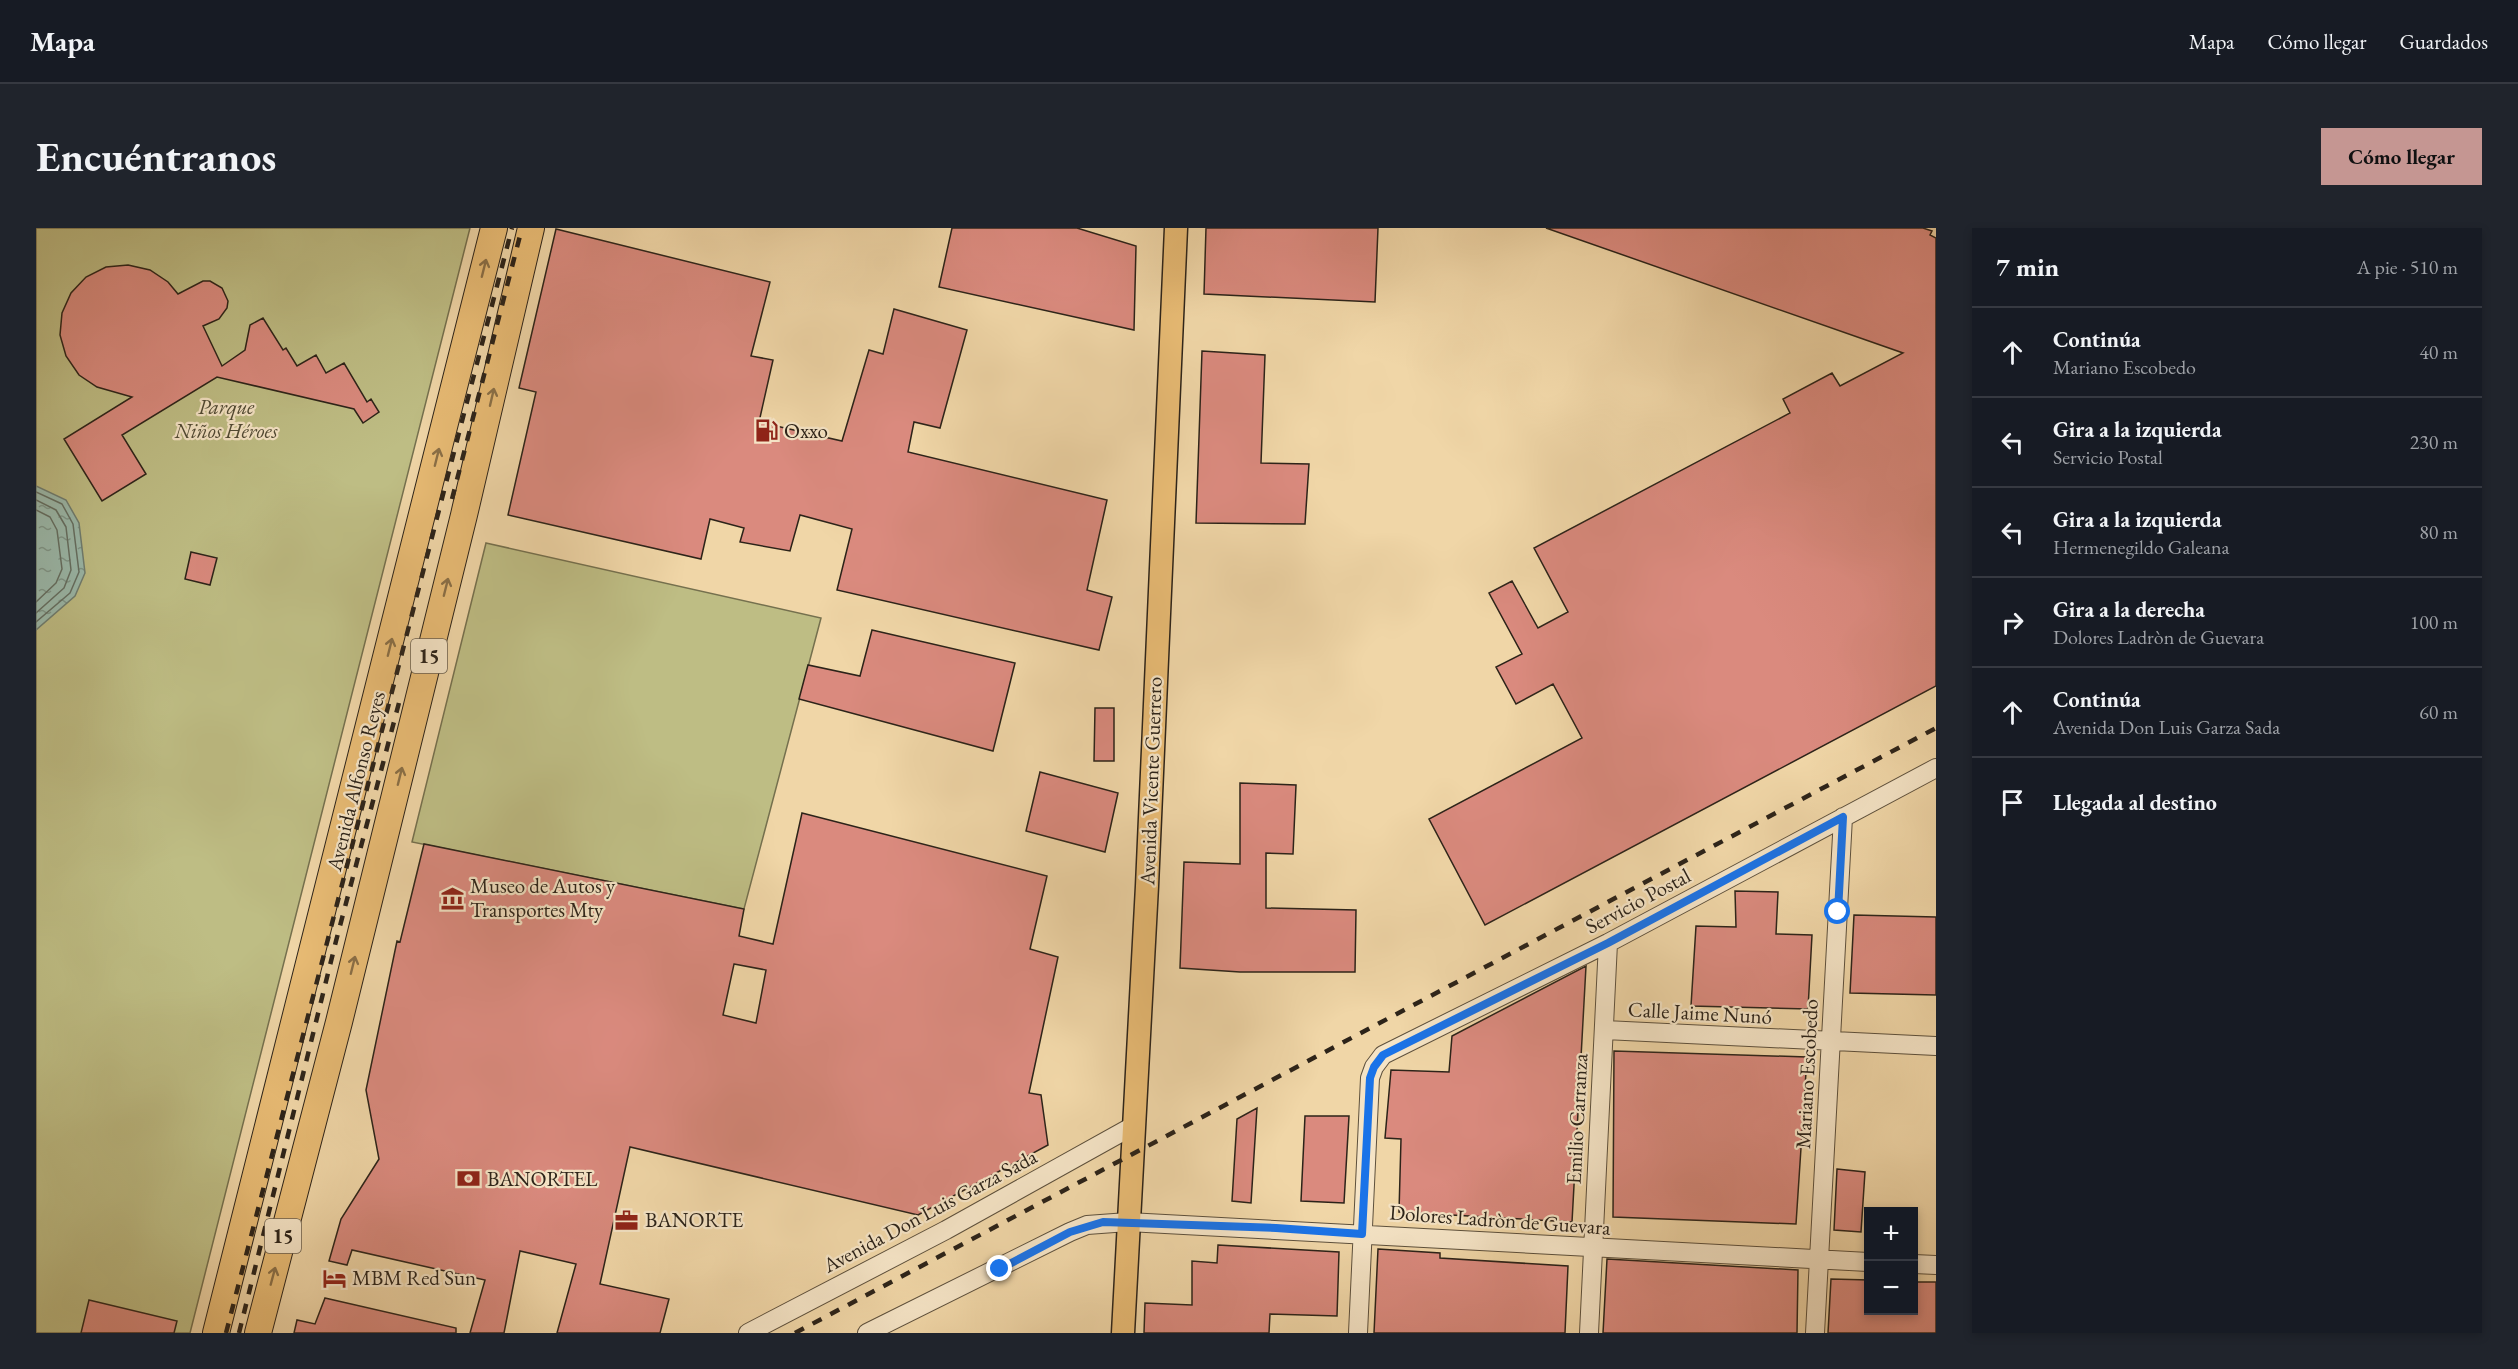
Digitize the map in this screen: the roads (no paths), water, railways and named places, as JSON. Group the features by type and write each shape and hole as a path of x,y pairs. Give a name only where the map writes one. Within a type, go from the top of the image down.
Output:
{"highway":[{"name":"Avenida Alfonso Reyes","path":"216,1333 494,228"},
{"name":"Avenida Alfonso Reyes","path":"258,1333 339,1022 464,515 531,228"},
{"path":"466,341 516,290"},
{"path":"200,1333 294,968 316,938"},
{"path":"276,1333 337,1085 344,1038 339,1022"}],"main road":[{"name":"Avenida Vicente Guerrero","path":"1123,1333 1147,886 1176,228"}],"street":[{"name":"Servicio Postal","path":"1362,1234 1370,1078 1374,1067 1392,1050 1608,943 1936,768"},
{"name":"Mariano Escobedo","path":"1815,1333 1843,817"},
{"name":"Emilio Carranza","path":"1589,1333 1608,943"},
{"name":"Calle Jaime Nunó","path":"1605,1030 1832,1043 1936,1046"},
{"name":"Avenida Don Luis Garza Sada","path":"748,1333 945,1230 1133,1126"},
{"name":"Dolores Ladròn de Guevara","path":"1128,1222 1593,1249 1864,1262"},
{"path":"867,1333 1087,1225 1128,1222"},
{"path":"1358,1333 1362,1234"},
{"path":"1918,1264 1936,1265"}],"water":[{"path":"36,486 66,500 79,523 85,573 75,596 36,630"}],"railway":[{"path":"226,1333 512,228"},
{"path":"452,499 522,228"},
{"path":"239,1333 336,941 400,699"},
{"path":"795,1333 1936,728"}],"place":[{"name":"Oxxo","path":"766,431"},
{"name":"Museo de Autos y Transportes Mty","path":"452,898"},
{"name":"BANORTEL","path":"469,1179"},
{"name":"BANORTE","path":"627,1220"},
{"name":"MBM Red Sun","path":"334,1278"}],"park label":[{"name":"Parque Niños Héroes","path":"226,419"}]}
